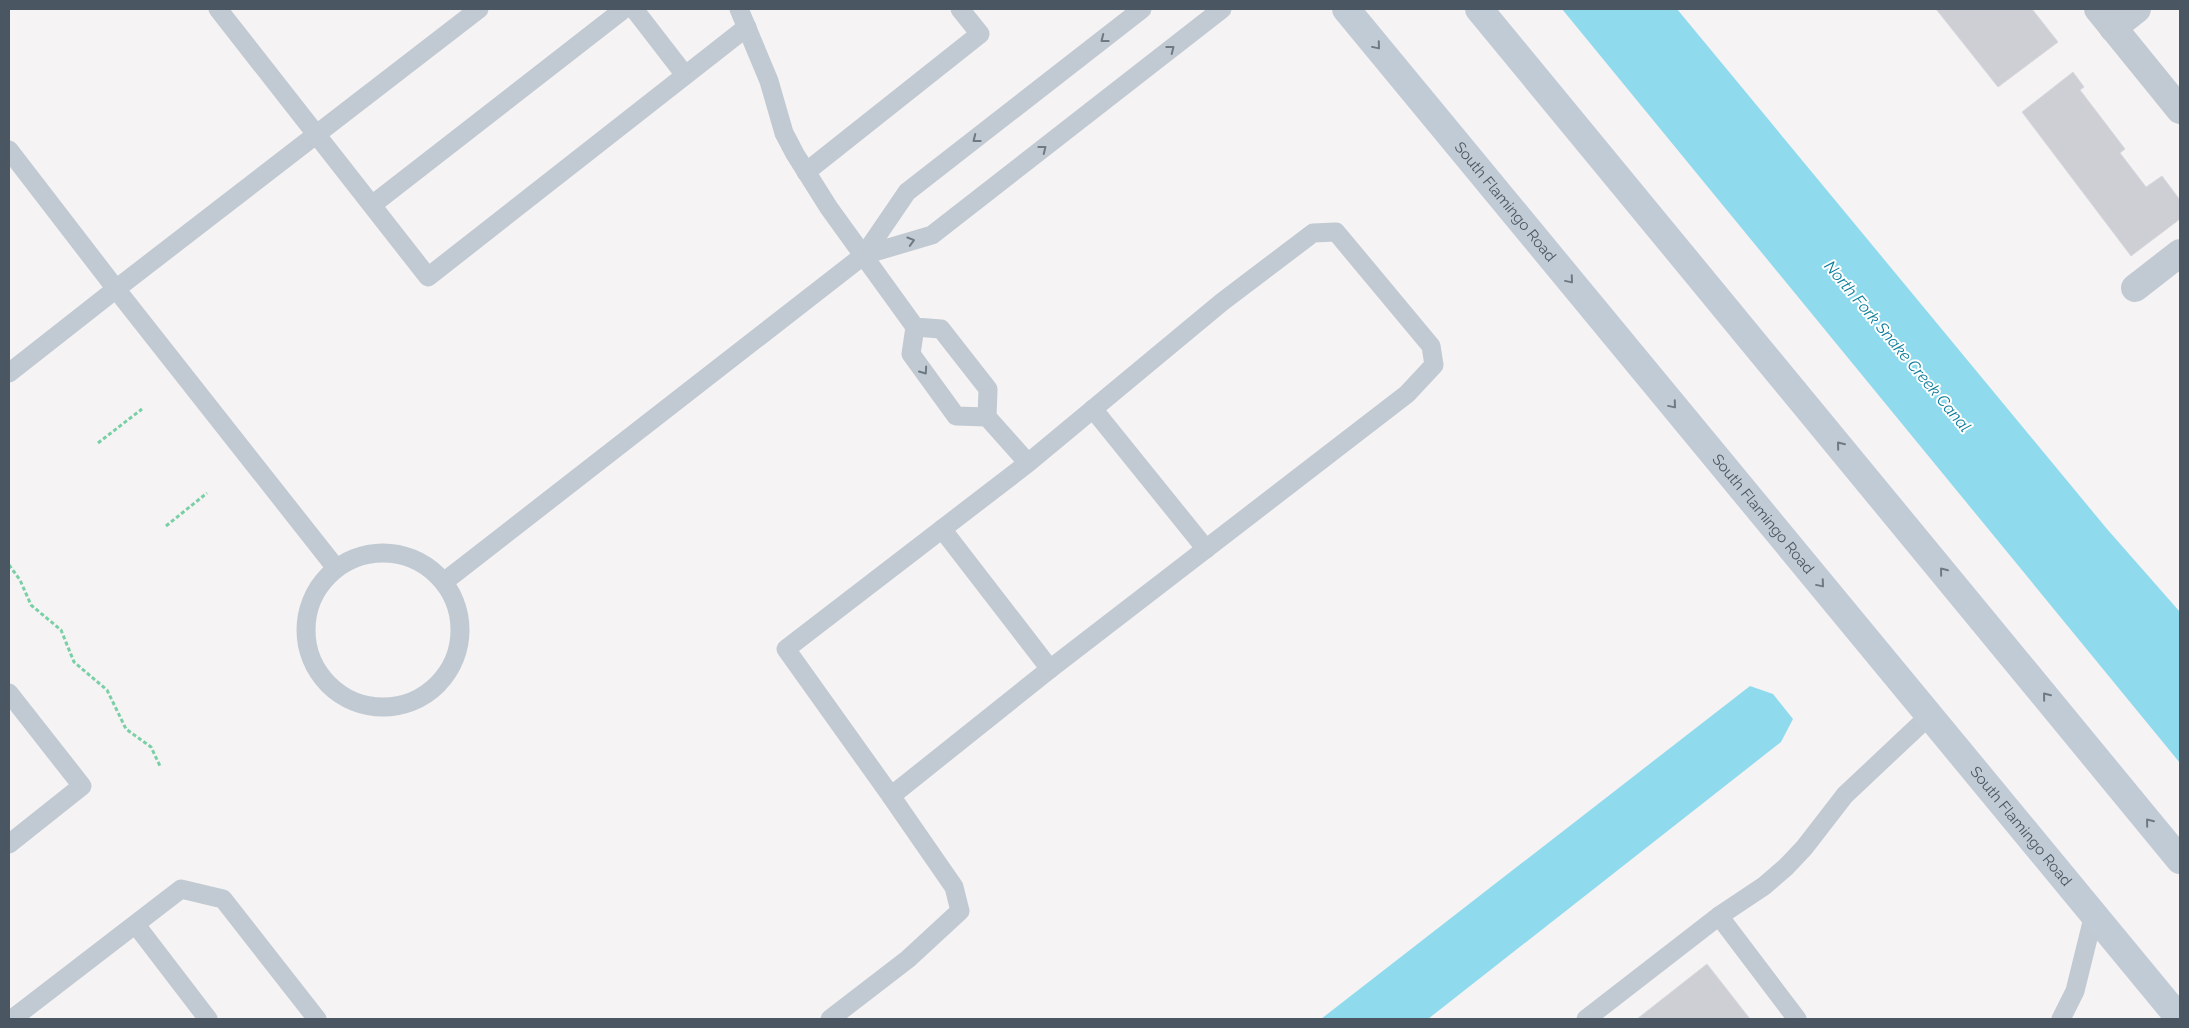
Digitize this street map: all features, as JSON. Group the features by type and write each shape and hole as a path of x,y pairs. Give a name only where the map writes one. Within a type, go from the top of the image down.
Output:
{"main road":[{"name":"South Flamingo Road","path":"1346,9 2180,1019"},
{"path":"1479,9 2180,860"}],"street":[{"path":"2137,9 2106,18 2180,110"},
{"path":"2135,288 2180,253"}],"lane":[{"path":"218,9 428,277 747,27"},
{"path":"9,373 479,9"},
{"path":"372,205 624,9"},
{"path":"634,9 685,75"},
{"path":"739,9 769,81 784,133 806,172 915,327 911,354 956,416 987,416"},
{"path":"806,172 980,34 960,9"},
{"path":"445,581 864,255 907,192 1142,9"},
{"path":"864,255 932,235 1222,9"},
{"path":"9,150 336,568"},
{"path":"830,1019 908,959 960,911 954,887 786,649 1028,462 1222,302 1313,233 1336,232 1431,346 1434,365 1407,394 1050,669 891,796"},
{"path":"915,327 941,329 947,336 988,389 987,416 1028,462"},
{"path":"1093,409 1206,549"},
{"path":"942,529 1050,669"},
{"path":"381,552 405,555 427,565 445,581 457,604 461,630 457,656 444,678 425,696 400,706 374,707 349,700 328,685 313,663 306,638 308,612 318,588 336,568 357,557 381,552"},
{"path":"9,694 82,786 9,844"},
{"path":"1586,1019 1719,916 1764,886 1786,867 1804,848 1844,795 1930,715"},
{"path":"12,1019 181,890 223,899 317,1019"},
{"path":"2061,1019 2074,991 2094,914"},
{"path":"1719,916 1797,1019"},
{"path":"136,925 208,1019"}],"path":[{"path":"98,443 142,409"},
{"path":"166,526 207,494"},
{"path":"9,565 20,580 30,605 61,630 74,662 107,690 126,729 151,747 160,766"}],"water":[{"name":"North Fork Snake Creek Canal","path":"1562,9 1677,9 2107,529 2180,612 2180,763"},
{"path":"1750,686 1773,694 1793,719 1781,742 1428,1019 1321,1019"}],"building":[{"path":"1936,9 2032,9 2058,42 1998,87"},
{"path":"2073,72 2084,87 2080,90 2125,149 2120,153 2146,187 2162,176 2180,200 2180,219 2131,256 2022,112"},
{"path":"1707,964 1750,1019 1637,1019"}]}
